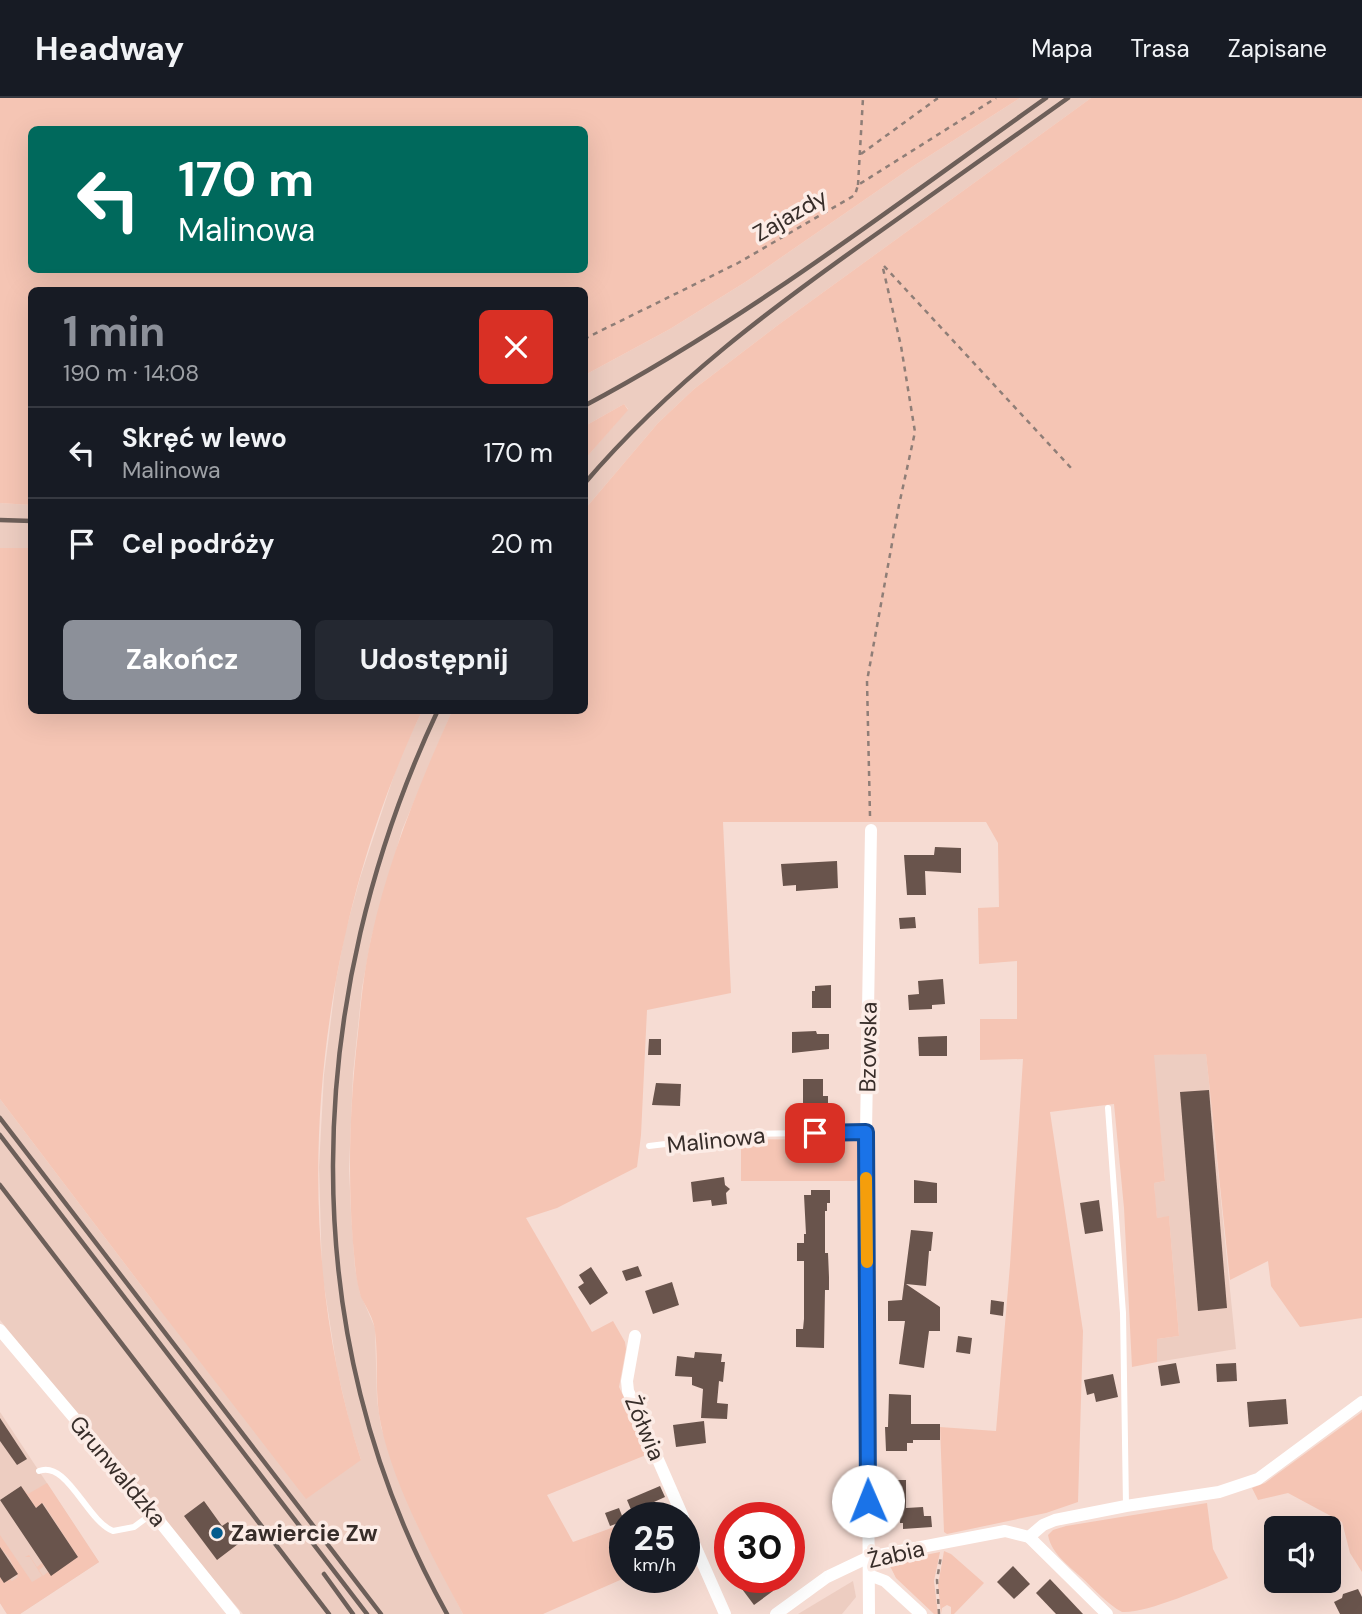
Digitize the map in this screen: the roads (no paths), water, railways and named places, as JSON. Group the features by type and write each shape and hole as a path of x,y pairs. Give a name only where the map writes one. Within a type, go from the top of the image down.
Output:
{"street":[{"name":"Bzowska","path":"869,1614 866,1132 871,830"},
{"name":"Grunwaldzka","path":"0,1330 234,1614"},
{"name":"Żółwia","path":"635,1336 626,1381 628,1391 676,1502"},
{"path":"1107,1614 1028,1537 1043,1525 1055,1520 1219,1492 1267,1475 1362,1402"},
{"name":"Żabia","path":"776,1614 827,1577 869,1557 1005,1531 1028,1537"},
{"name":"Żółwia","path":"700,1557 725,1614"},
{"path":"869,1575 885,1581 921,1614"}],"lane":[{"path":"1108,1108 1123,1313 1126,1506"},
{"name":"Malinowa","path":"649,1146 747,1134 866,1132"},
{"path":"39,1471 45,1468 57,1472 98,1522 113,1531 134,1527 153,1513"}],"railway":[{"path":"588,404 645,372 762,299 1046,98"},
{"path":"588,480 652,412 763,317 1068,98"},
{"path":"0,520 28,521"},
{"path":"436,714 393,820 360,933 340,1048 333,1164 340,1280 360,1395 396,1506 447,1614"},
{"path":"0,1118 381,1614"},
{"path":"0,1135 367,1614"},
{"path":"0,1185 329,1614"},
{"path":"324,1574 353,1614"}],"place":[{"name":"Zawiercie Zw","path":"217,1533"}]}
